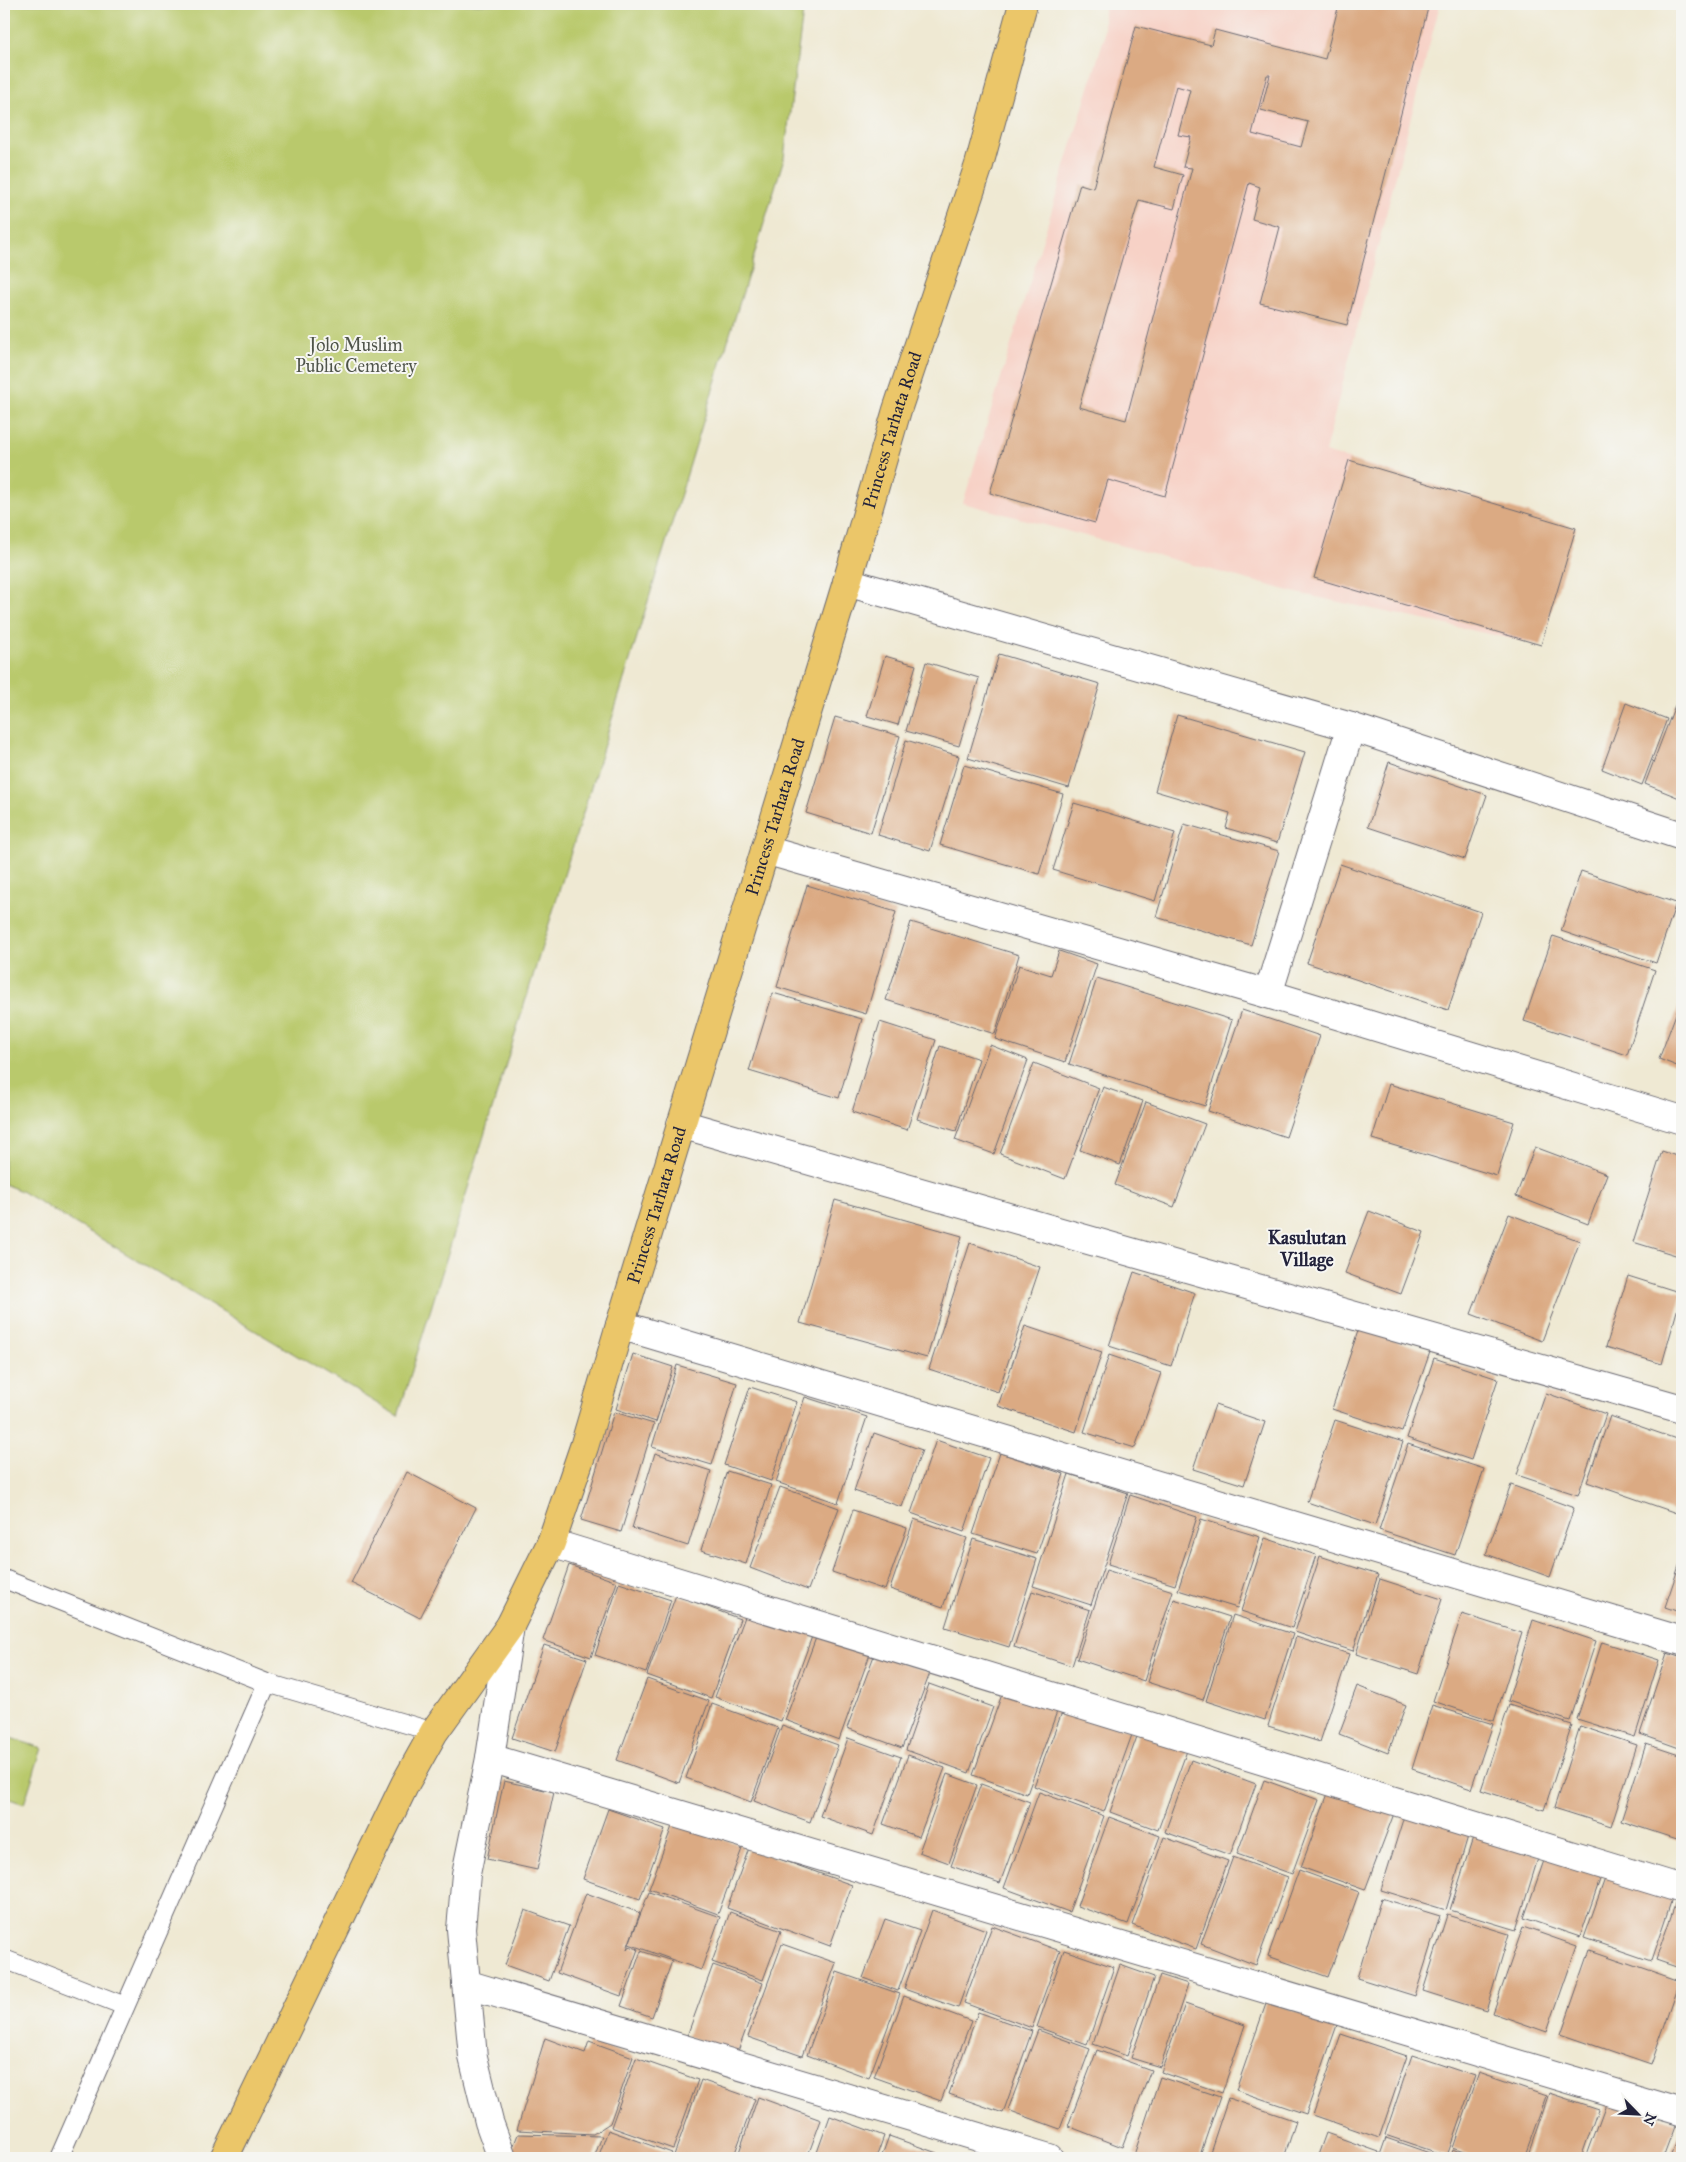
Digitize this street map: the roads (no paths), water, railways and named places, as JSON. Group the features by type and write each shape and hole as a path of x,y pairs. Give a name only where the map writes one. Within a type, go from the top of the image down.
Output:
{"main road":[{"name":"Princess Tarhata Road","path":"224,2158 405,1784 434,1732 510,1626 551,1543 584,1447 847,582 896,410 979,165 1023,4"}],"street":[{"path":"847,582 1351,727 1682,836"},
{"path":"1268,994 1351,727"},
{"path":"765,850 1268,994 1682,1120"},
{"path":"681,1124 1682,1409"},
{"path":"620,1325 1682,1640"},
{"path":"551,1543 1682,1889"},
{"path":"502,2158 489,2122 473,2057 461,1929 466,1874 490,1758 510,1626"},
{"path":"490,1758 1682,2113"},
{"path":"466,1984 1049,2158"}],"lane":[{"path":"4,1579 267,1683 434,1732"},
{"path":"59,2158 267,1683"},
{"path":"4,1959 125,2006"}],"district":[{"name":"Kasulutan Village","path":"1307,1248"}],"park label":[{"name":"Jolo Muslim Public Cemetery","path":"356,355"}]}
